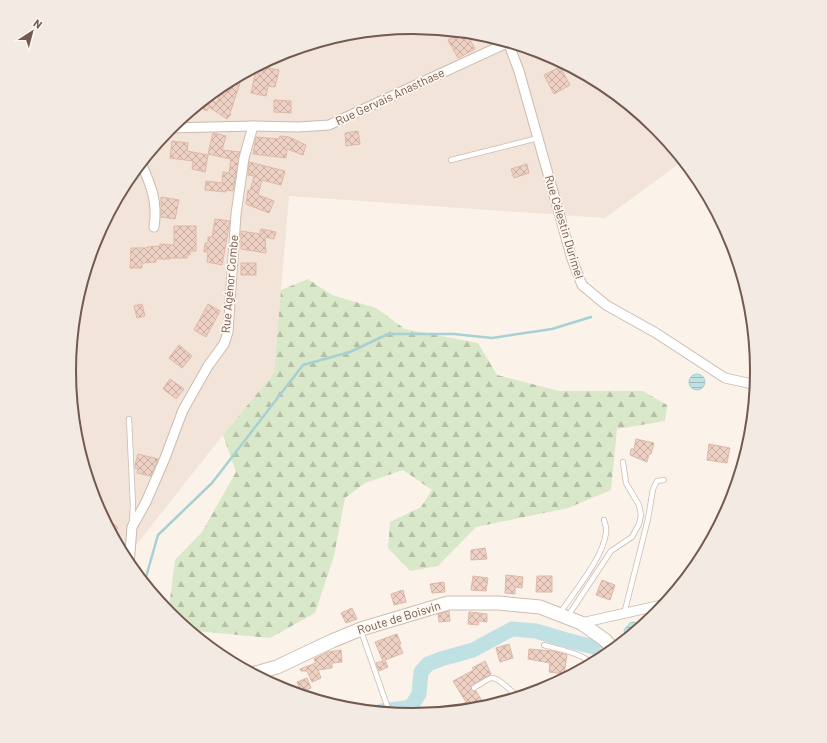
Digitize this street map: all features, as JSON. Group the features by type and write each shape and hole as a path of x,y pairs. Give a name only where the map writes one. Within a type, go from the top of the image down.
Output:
{"main road":[{"name":"Route de Boisvin","path":"260,672 277,667 361,629 448,602 498,603 540,607 581,623 605,640 610,646"}],"street":[{"name":"Rue Gervais Anasthase","path":"181,128 253,126 298,127 329,125 500,46"},
{"name":"Rue Célestin Durimel","path":"511,49 519,71 572,259 582,285 606,305 656,333 724,378 750,384"},
{"name":"Rue Agénor Combe","path":"129,553 132,527 146,502 165,458 183,410 208,366 224,344 228,332 236,214 244,158 253,126"},
{"path":"144,169 154,196 154,226"},
{"path":"581,623 655,607"}],"lane":[{"path":"451,160 538,138"},
{"path":"129,419 133,497 132,527"},
{"path":"563,615 611,552 632,537 639,524 641,515 639,505 626,483 623,462"},
{"path":"624,614 648,519 653,489 657,481 664,480"},
{"path":"563,615 603,546 606,532 604,520"},
{"path":"361,629 388,708"},
{"path":"544,645 577,654 589,660"},
{"path":"474,688 490,678 494,678 500,681 514,693"}],"shaded area":[{"path":"414,34 479,40 522,52 563,69 582,79 619,104 636,118 652,133 679,164 605,218 289,196 274,373 129,553 111,521 102,501 94,480 82,437 77,394 77,349 82,306 94,263 111,222 121,203 146,166 175,133 208,104 245,79 284,60 305,52 348,40"}],"green space":[{"path":"308,279 332,295 376,308 405,329 478,343 497,375 559,391 643,391 667,405 665,421 617,429 611,490 568,508 476,527 438,566 410,571 388,548 390,522 421,507 432,490 403,470 365,483 345,498 334,556 315,613 270,638 198,631 169,604 175,560 202,532 236,472 223,435 274,373 281,290"}],"water":[{"path":"697,374 703,376 705,382 703,388 697,390 691,388 689,382 691,376"},
{"path":"630,623 638,623 625,634 624,630"}],"building":[{"path":"455,37 470,39 475,49 458,58 448,40"},
{"path":"559,67 570,85 554,94 544,75"},
{"path":"267,68 279,70 275,87 268,86 266,96 251,93 255,74"},
{"path":"240,83 230,113 231,114 227,119 209,107 207,111 202,109 213,101 217,103 219,96"},
{"path":"274,100 291,101 291,113 274,112"},
{"path":"358,131 360,144 346,146 345,133"},
{"path":"213,133 226,136 222,150 240,152 233,191 226,190 226,192 205,190 206,181 222,183 223,172 229,173 231,159 208,154"},
{"path":"280,136 289,137 306,145 303,155 287,149 286,158 253,154 256,137 279,139"},
{"path":"172,141 188,143 187,151 208,155 205,172 192,169 193,161 170,158"},
{"path":"249,162 285,171 281,185 262,180 258,195 274,201 269,213 246,204 248,190 250,191 254,176 248,175"},
{"path":"527,164 529,173 514,178 511,169"},
{"path":"161,197 179,200 175,219 161,217"},
{"path":"215,219 230,221 222,265 207,262 208,252 204,252 205,243 208,243 208,237 212,237"},
{"path":"174,226 196,226 196,251 190,251 190,255 188,254 187,258 156,259 156,262 142,263 142,268 130,268 131,248 147,248 160,246 160,244 174,245"},
{"path":"261,229 276,232 274,239 265,237 266,253 241,249 241,231 260,234"},
{"path":"241,263 256,263 256,275 241,275"},
{"path":"142,304 145,316 137,318 134,306"},
{"path":"208,304 220,311 206,337 194,330"},
{"path":"179,345 192,356 182,368 169,358"},
{"path":"170,379 184,389 176,399 163,389"},
{"path":"636,439 654,443 647,462 630,455 631,449 634,449"},
{"path":"709,444 730,448 727,463 707,460"},
{"path":"138,454 158,459 151,476 137,473 138,469 135,468 135,465"},
{"path":"111,522 118,528 116,530"},
{"path":"485,548 487,559 471,560 471,550"},
{"path":"506,575 523,577 522,588 515,587 515,594 505,593"},
{"path":"473,576 488,578 486,591 471,590"},
{"path":"537,576 552,576 552,592 536,592"},
{"path":"602,580 615,585 610,600 596,595"},
{"path":"444,582 445,592 432,593 430,584"},
{"path":"403,590 406,602 394,605 391,594"},
{"path":"352,608 357,619 346,623 341,613"},
{"path":"449,611 450,621 439,622 438,614"},
{"path":"469,612 487,614 487,622 479,621 478,625 468,624"},
{"path":"397,634 403,653 385,660 388,667 379,671 376,663 383,661 375,642"},
{"path":"509,644 513,658 500,662 496,648"},
{"path":"529,649 553,651 567,655 563,674 549,672 550,663 528,659"},
{"path":"341,650 342,662 332,663 332,668 318,670 321,678 312,682 307,671 301,671 300,669 316,663 314,659 328,652"},
{"path":"485,661 491,674 472,685 470,688 473,691 476,691 482,702 459,706 466,702 453,681 474,670 472,668"},
{"path":"307,678 311,688 304,691 300,689 297,682"}],"waterway":[{"path":"146,577 158,535 212,483 303,365 350,352 388,334 454,334 492,338 552,329 591,317"},
{"path":"400,708 411,707 419,694 421,672 428,664 473,650 512,629 536,631 594,647"}]}
